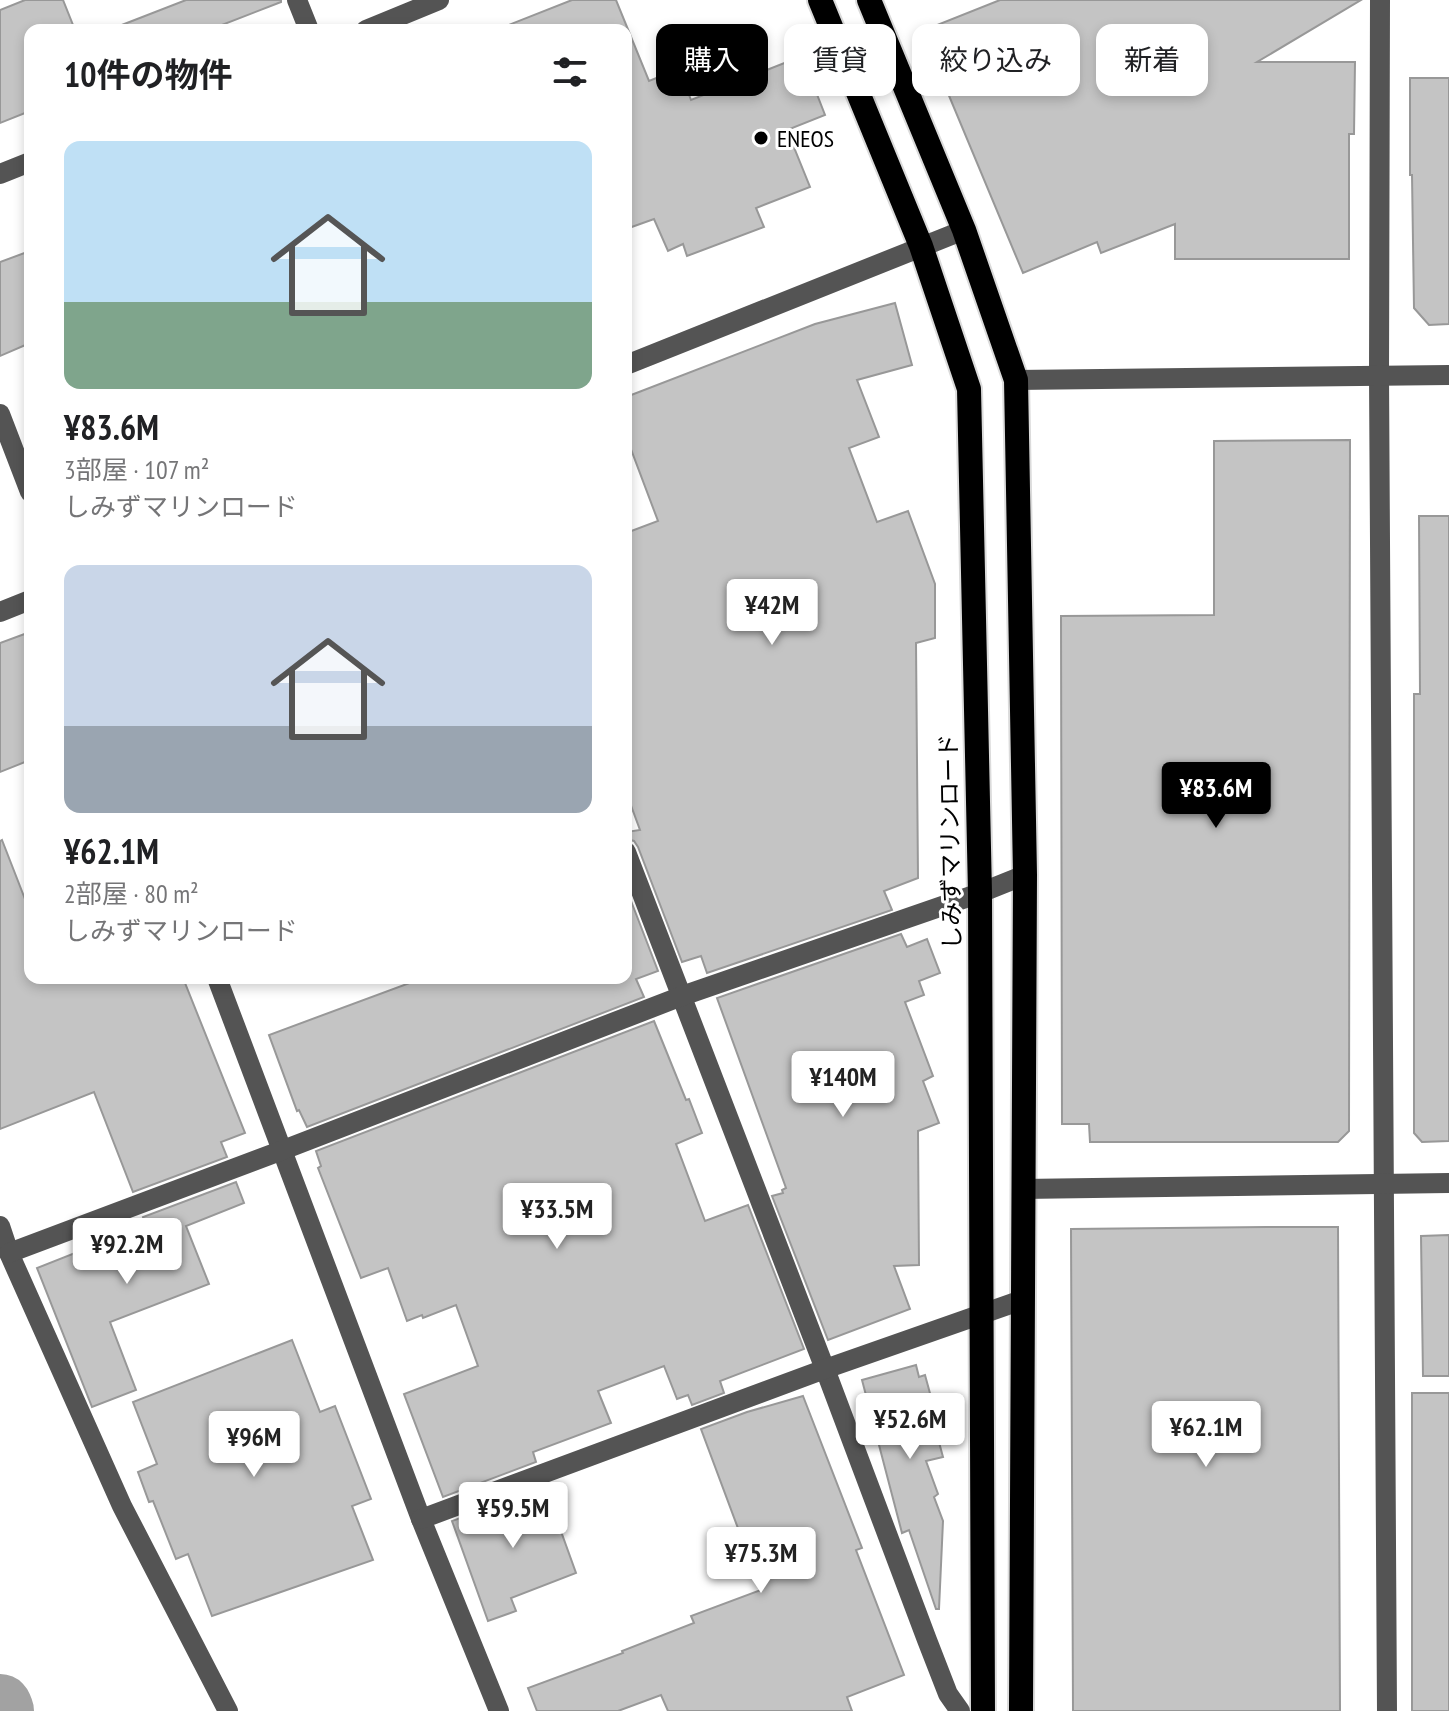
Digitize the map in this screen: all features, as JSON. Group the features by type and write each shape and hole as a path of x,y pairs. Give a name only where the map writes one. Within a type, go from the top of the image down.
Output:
{"highway":[{"name":"しみずマリンロード","path":"820,0 921,246 969,389 980,893 983,1711"},
{"path":"869,0 964,230 1016,380 1025,875 1021,1711"}],"street":[{"path":"297,0 307,24"},
{"path":"381,24 439,0"},
{"path":"1380,0 1379,375 1387,1711"},
{"path":"0,174 24,164"},
{"path":"632,363 964,230"},
{"path":"1016,380 1449,375"},
{"path":"0,414 24,476"},
{"path":"0,612 24,602"},
{"path":"632,867 948,1694 960,1711"},
{"path":"9,1253 682,996 1025,875"},
{"path":"219,984 421,1519 499,1711"},
{"path":"1022,1189 1449,1183"},
{"path":"0,1226 9,1253 122,1506 228,1711"},
{"path":"421,1519 825,1369 1022,1300"}],"building":[{"path":"25,0 63,0 73,24 24,24 24,113 0,123 0,10"},
{"path":"186,0 281,0 224,24 124,24"},
{"path":"572,0 616,0 626,24 511,24"},
{"path":"1000,0 1361,0 1257,62 1355,62 1354,134 1349,134 1349,259 1175,259 1175,224 1101,253 1097,242 1023,273 949,96 1080,96 1080,24 940,24"},
{"path":"632,39 649,81 656,78 656,96 689,96 691,100 701,96 768,96 768,69 784,63 784,96 818,96 825,115 787,130 810,187 756,208 764,227 687,256 683,244 668,251 654,219 632,227"},
{"path":"1410,78 1449,78 1449,324 1429,325 1414,308"},
{"path":"24,253 24,346 0,356 0,262"},
{"path":"895,303 912,365 857,380 879,437 849,448 877,522 908,511 935,584 935,638 916,643 918,878 884,891 892,910 707,973 701,956 682,962 638,847 632,840 632,831 640,830 632,808 632,531 658,521 632,452 632,395 815,324"},
{"path":"1350,440 1349,1131 1338,1142 1090,1142 1089,1124 1062,1124 1061,616 1214,615 1214,441"},
{"path":"1419,516 1449,516 1449,1141 1422,1142 1414,1133 1414,694 1420,694"},
{"path":"24,634 24,762 0,772 0,643"},
{"path":"0,841 24,897 24,984 185,984 245,1133 221,1142 227,1157 133,1192 94,1092 0,1129"},
{"path":"632,904 658,971 636,979 644,997 307,1127 297,1111 269,1035 407,984 632,984"},
{"path":"901,934 907,947 927,939 940,973 919,981 924,995 905,1002 933,1076 923,1081 939,1123 918,1131 919,1265 894,1266 910,1309 828,1340 772,1196 783,1193 782,1190 786,1188 717,998"},
{"path":"654,1021 702,1133 676,1144 705,1221 748,1205 804,1349 720,1381 724,1393 692,1405 688,1395 677,1399 664,1366 598,1391 611,1423 533,1452 536,1462 443,1497 404,1394 478,1366 456,1305 407,1321 388,1268 361,1278 318,1168 321,1166 316,1151"},
{"path":"236,1182 244,1203 186,1226 209,1284 110,1322 136,1390 92,1407 37,1268 146,1225 143,1217"},
{"path":"1338,1227 1340,1711 1073,1711 1071,1229"},
{"path":"1449,1235 1449,1376 1423,1376 1421,1236"},
{"path":"292,1340 320,1412 335,1406 371,1499 352,1506 373,1560 212,1616 188,1554 176,1559 153,1501 149,1502 138,1472 157,1464 133,1402"},
{"path":"916,1365 919,1377 925,1375 934,1408 930,1409 943,1457 926,1461 938,1494 934,1497 943,1521 939,1609 936,1609 909,1530 902,1533 862,1380"},
{"path":"1412,1393 1449,1393 1449,1711 1412,1711"},
{"path":"803,1396 862,1548 856,1550 904,1675 847,1697 852,1711 668,1711 661,1695 618,1711 537,1711 528,1688 623,1653 694,1623 691,1616 761,1590 701,1429"},
{"path":"545,1487 576,1573 511,1598 516,1611 488,1621 452,1521"}],"waterway":[{"path":"0,1706 2,1711"}],"place":[{"name":"ENEOS","path":"761,138"}]}
